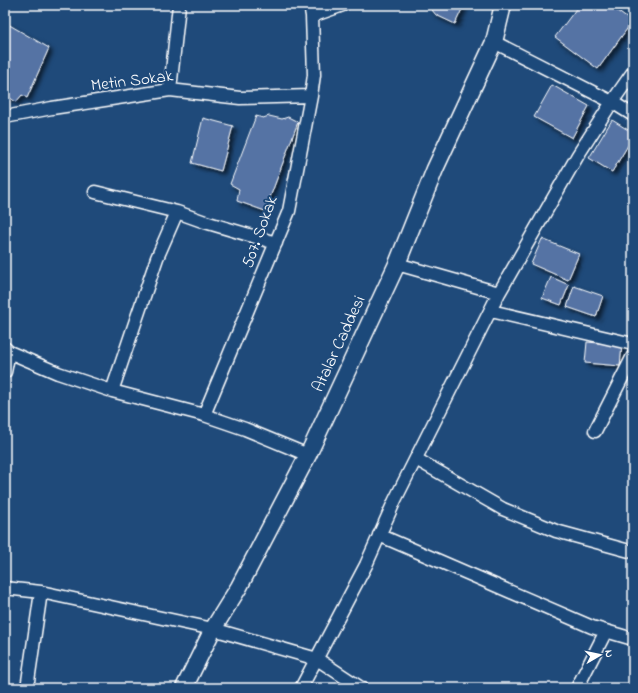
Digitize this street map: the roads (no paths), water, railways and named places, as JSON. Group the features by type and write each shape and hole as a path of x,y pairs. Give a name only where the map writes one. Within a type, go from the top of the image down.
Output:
{"street":[{"path":"170,90 179,5"},
{"path":"311,10 343,5"},
{"name":"Atalar Caddesi","path":"184,688 213,629 239,587 308,455 397,264 435,169 494,42 503,5"},
{"name":"507. Sokak","path":"204,415 289,211 314,75 311,10"},
{"path":"494,42 612,102 633,115"},
{"path":"300,688 317,659 366,565 416,458 499,293 578,155 633,72"},
{"name":"Metin Sokak","path":"5,117 52,108 170,90 240,98 311,96"},
{"path":"95,192 177,212 204,222 276,243"},
{"path":"112,391 157,258 177,212"},
{"path":"397,264 499,293"},
{"path":"491,311 633,344"},
{"path":"5,372 7,350 58,373 112,391 204,415 245,429 308,455"},
{"path":"595,431 633,356"},
{"path":"416,458 503,509 556,531 633,552"},
{"path":"380,535 592,627 633,639"},
{"path":"5,588 41,592 213,629 317,659 361,688"},
{"path":"27,688 41,592"},
{"path":"577,688 606,631"}]}
